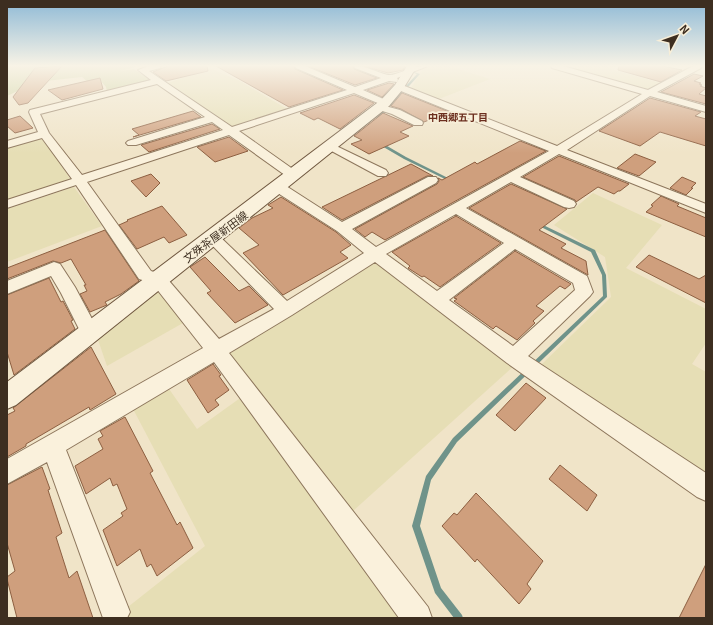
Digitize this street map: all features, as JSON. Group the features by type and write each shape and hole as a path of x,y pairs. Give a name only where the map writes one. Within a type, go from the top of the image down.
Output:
{"main road":[{"name":"文殊茶屋新田線","path":"8,391 90,332 278,187 382,105 389,95"}],"street":[{"path":"101,95 34,112 44,134 79,180 145,275 158,279 216,350 417,618"},
{"path":"178,95 231,130 293,175"},
{"path":"7,204 339,95"},
{"path":"364,95 418,122"},
{"path":"448,95 558,150 706,209"},
{"path":"7,472 286,310 374,254 558,150 646,95"},
{"path":"657,95 706,109"},
{"path":"132,143 213,118"},
{"path":"7,145 44,134"},
{"path":"330,146 382,173"},
{"path":"510,177 569,204"},
{"path":"342,228 432,180"},
{"path":"278,187 342,228 374,254 514,357 706,488"},
{"path":"455,208 580,280 584,292 514,357"},
{"path":"212,237 286,310"},
{"path":"437,300 515,242"},
{"path":"7,288 54,268 69,291 90,332"},
{"path":"53,446 115,612"}],"shaded area":[{"path":"181,95 264,95 287,109 232,128"},
{"path":"429,95 449,95 439,99"},
{"path":"43,137 70,179 7,200 7,147"},
{"path":"74,187 102,226 7,262 7,209"},
{"path":"593,193 662,225 626,268 706,309 706,343 692,364 706,372 706,482 541,365 611,297 605,257 554,225"},
{"path":"379,260 516,364 353,511 229,354"},
{"path":"159,288 183,323 107,366 97,337"},
{"path":"167,386 197,429 243,396 398,618 114,618 205,546 132,407"}],"building":[{"path":"14,95 35,95 28,103 19,105 13,97"},
{"path":"55,95 80,95 62,100"},
{"path":"268,95 327,95 289,107"},
{"path":"354,95 374,103 340,129 318,118 314,120 300,113"},
{"path":"400,95 407,95 452,113 438,120 434,118 424,122 401,109 391,106"},
{"path":"673,95 703,95 706,96 706,104"},
{"path":"650,98 701,112 695,116 706,119 706,146 660,132 640,146 599,131"},
{"path":"193,111 201,117 133,137 139,135 132,129"},
{"path":"383,113 413,126 400,132 409,136 369,154 351,144 362,140 354,136"},
{"path":"20,116 33,128 15,133 7,126 7,120"},
{"path":"212,124 220,129 149,152 141,145"},
{"path":"229,137 248,151 215,162 197,147"},
{"path":"520,141 546,151 385,240 372,232 365,237 355,229 437,184 439,181 438,178 442,180 475,162 477,164"},
{"path":"635,154 656,162 639,176 617,168"},
{"path":"559,156 629,184 614,194 598,187 576,202 575,200 523,177"},
{"path":"411,164 433,176 427,176 342,220 322,207"},
{"path":"151,174 160,183 146,197 131,181"},
{"path":"682,177 696,183 686,195 670,188"},
{"path":"511,184 567,209 539,230 566,244 561,248 586,261 588,275 469,208"},
{"path":"661,196 679,204 677,206 706,218 706,237 646,212"},
{"path":"281,197 336,232 351,245 340,252 348,258 283,295 243,253 259,245 239,228 252,218 273,208 268,205"},
{"path":"162,206 187,235 169,243 164,237 137,249 119,225 128,221 127,220"},
{"path":"456,216 501,243 440,287 424,276 422,277 408,268 410,266 392,252"},
{"path":"105,230 139,281 121,294 105,302 107,305 90,312 80,294 87,291 84,285 86,285 71,259 61,263 53,261 7,279 7,268"},
{"path":"515,251 571,284 565,289 560,286 536,306 544,311 533,321 535,323 517,340 496,326 493,329 454,301 457,299 454,298"},
{"path":"649,255 699,279 706,275 706,303 636,267"},
{"path":"205,257 239,291 249,286 268,305 235,323 207,293 211,291 190,267"},
{"path":"49,278 61,302 63,301 73,320 71,321 75,329 14,375 7,352 7,295"},
{"path":"91,347 116,394 90,410 89,407 26,444 26,446 7,457 7,415 15,411 13,408"},
{"path":"213,364 229,390 215,400 219,405 208,413 187,380"},
{"path":"526,383 546,398 515,431 496,415"},
{"path":"125,417 153,471 150,473 177,525 180,522 193,548 157,576 151,564 147,567 140,549 117,566 103,530 123,516 121,513 127,509 117,484 113,486 110,478 86,494 75,466 103,449 98,439 103,436 100,431"},
{"path":"560,465 597,495 587,511 549,479"},
{"path":"42,467 50,489 48,490 62,533 56,537 69,578 77,571 93,618 17,618 7,579 7,577 15,571 7,543 7,485"},
{"path":"476,493 543,561 527,584 531,589 519,604 477,559 475,562 442,526 454,513 457,515"},
{"path":"706,564 706,618 679,618"}],"waterway":[{"path":"377,119 399,95"},
{"path":"381,144 405,158 450,180"},
{"path":"459,618 438,590 416,526 428,478 455,440 605,297 604,275 593,251 538,224"}],"district":[{"name":"中西郷五丁目","path":"458,116"}]}
